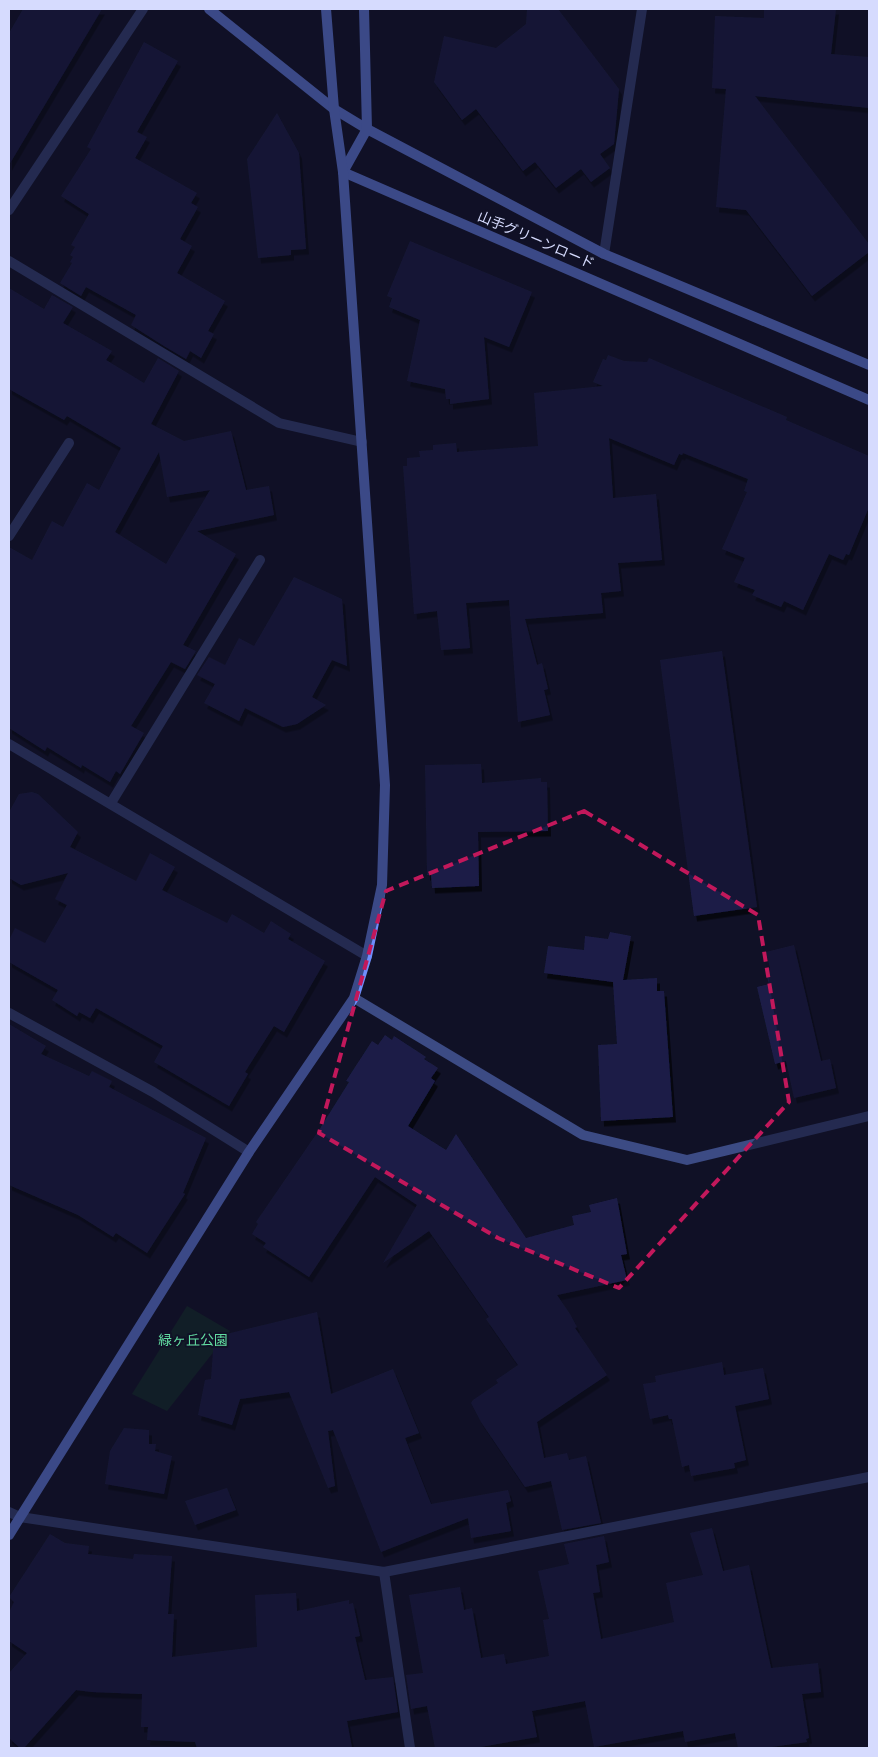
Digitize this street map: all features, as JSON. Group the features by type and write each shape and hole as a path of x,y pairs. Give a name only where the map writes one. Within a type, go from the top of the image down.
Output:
{"street":[{"path":"9,210 143,9"},
{"name":"山手グリーンロード","path":"209,9 334,109 366,129 604,254 869,365"},
{"path":"9,1535 249,1152 354,998 367,956 382,885 385,786 343,172 334,109 326,9"},
{"path":"343,172 366,129 364,9"},
{"path":"604,254 642,9"},
{"name":"山手グリーンロード","path":"343,172 869,400"},
{"path":"9,261 280,423 362,442"},
{"path":"9,536 69,443"},
{"path":"111,803 260,560"},
{"path":"9,744 367,956"},
{"path":"354,998 583,1135 686,1160 869,1116"},
{"path":"9,1013 153,1092 249,1152"},
{"path":"9,1512 20,1517 384,1572 869,1477"},
{"path":"384,1572 410,1748"}],"highlighted area":[{"path":"584,811 758,915 789,1102 619,1288 498,1238 319,1133 386,891"}],"green space":[{"name":"緑ヶ丘公園","path":"187,1306 230,1331 167,1411 132,1394"}],"building":[{"path":"23,9 102,9 9,165 9,33"},
{"path":"527,9 558,9 619,89 614,144 600,154 610,168 591,182 581,169 556,188 535,162 523,171 476,109 462,120 434,82 444,36 496,48 526,24"},
{"path":"764,9 836,9 831,54 869,57 869,108 755,96 869,244 869,252 812,296 746,210 716,207 726,89 712,88 715,16 764,18"},
{"path":"144,42 178,61 137,132 147,137 135,158 197,193 191,203 198,207 180,239 192,246 177,273 225,301 208,331 214,334 201,358 190,351 186,359 164,346 131,325 136,315 86,287 81,296 60,283 72,263 70,262 73,257 70,255 75,247 71,245 89,214 61,196 91,149 87,147"},
{"path":"277,113 299,153 306,249 291,250 291,255 258,258 247,159"},
{"path":"410,241 532,292 509,347 484,337 489,399 450,404 450,399 446,399 445,389 407,381 420,320 389,307 392,298 387,296"},
{"path":"9,288 44,309 52,295 73,307 63,323 112,351 106,360 144,383 158,358 179,371 151,424 184,441 231,431 246,490 269,486 274,515 197,531 236,554 183,645 196,651 185,669 171,662 131,726 144,733 120,774 116,771 110,782 82,765 81,768 47,747 45,751 9,728 9,547 32,560 52,521 63,527 87,483 99,490 121,448 67,416 64,420 9,389","holes":["159,452 167,497 210,490 166,564 115,532"]},
{"path":"608,355 624,361 647,362 649,358 787,417 786,420 869,456 869,507 849,555 846,554 843,560 829,554 803,610 784,601 781,607 752,595 755,590 734,582 745,558 722,549 747,492 744,491 748,479 683,453 682,455 679,454 674,465 609,438 613,498 656,494 662,560 618,563 621,591 601,593 603,613 525,619 537,665 542,663 548,689 544,690 550,715 518,722 509,600 466,603 470,648 441,650 437,611 414,614 403,466 407,466 407,458 420,457 419,451 433,450 433,445 456,443 457,452 538,446 534,393 603,386 593,382 603,359 606,360"},
{"path":"294,577 342,599 347,666 332,660 312,697 326,705 297,724 283,727 245,708 239,721 204,703 215,684 197,675 209,657 225,665 239,638 254,646"},
{"path":"722,651 757,907 694,916 660,660"},
{"path":"481,764 482,783 541,778 541,782 547,782 548,831 478,832 479,886 432,888 431,875 427,875 425,765"},
{"path":"32,792 38,794 78,832 70,847 136,881 150,853 175,867 162,890 227,923 232,914 264,933 271,921 291,934 288,939 325,961 284,1032 274,1026 245,1072 248,1074 229,1106 154,1062 163,1046 96,1008 90,1018 79,1012 77,1016 52,1000 58,990 9,962 9,940 15,928 45,943 67,905 55,899 68,873 21,885 9,878 9,812 19,794"},
{"path":"610,932 631,936 623,980 657,978 657,991 664,991 673,1117 601,1121 598,1045 617,1044 613,982 544,973 548,946 584,950 585,936 608,939"},
{"path":"794,945 821,1061 830,1059 836,1088 794,1098 786,1061 775,1064 757,987 769,984 765,969 770,968 766,952"},
{"path":"9,1024 46,1046 41,1054 89,1076 92,1071 112,1081 109,1087 206,1138 183,1193 185,1194 147,1253 116,1233 113,1237 78,1215 9,1185"},
{"path":"385,1035 392,1040 394,1036 426,1057 424,1059 438,1068 431,1078 435,1081 408,1126 446,1150 456,1134 526,1238 574,1225 572,1216 591,1212 589,1205 617,1198 627,1254 621,1255 627,1280 557,1295 570,1314 577,1327 575,1328 607,1375 537,1422 544,1458 567,1453 569,1460 586,1456 601,1523 562,1530 551,1481 525,1487 481,1422 471,1403 498,1383 496,1380 518,1365 486,1319 489,1317 429,1231 383,1263 417,1205 375,1177 309,1277 263,1247 266,1243 252,1234 258,1224 256,1222 319,1130 349,1082 346,1081 372,1041 378,1045"},
{"path":"317,1312 331,1394 393,1369 419,1433 405,1438 431,1504 508,1490 511,1501 506,1503 511,1531 471,1538 468,1518 381,1552 333,1430 328,1431 335,1486 328,1488 289,1392 240,1399 232,1425 198,1415 205,1380 211,1379 214,1337"},
{"path":"722,1362 724,1375 763,1368 769,1399 735,1406 746,1460 734,1463 735,1468 691,1476 689,1465 682,1467 672,1419 669,1419 668,1415 650,1419 643,1384 656,1382 655,1376"},
{"path":"124,1428 149,1430 149,1444 156,1444 155,1451 172,1456 164,1494 105,1484 110,1451"},
{"path":"227,1488 236,1510 195,1525 185,1501"},
{"path":"712,1528 723,1571 749,1565 771,1668 818,1663 821,1692 802,1694 809,1738 806,1739 807,1742 764,1748 738,1748 735,1733 685,1742 683,1731 594,1747 585,1701 532,1711 537,1737 475,1748 435,1748 427,1706 411,1709 406,1675 423,1673 409,1595 460,1587 464,1610 472,1608 481,1658 504,1654 506,1664 549,1656 543,1620 549,1619 538,1571 569,1564 564,1544 604,1536 609,1562 596,1565 600,1592 593,1593 601,1639 674,1622 666,1583 703,1575 690,1533"},
{"path":"50,1534 65,1543 89,1546 88,1554 133,1559 134,1554 172,1556 168,1614 174,1614 172,1657 257,1647 255,1595 296,1593 297,1611 349,1600 349,1604 353,1603 360,1636 355,1637 365,1680 393,1677 398,1712 347,1721 352,1748 197,1748 195,1742 147,1740 148,1727 141,1727 142,1694 76,1690 24,1748 20,1748 9,1738 9,1673 27,1653 9,1641 9,1612 14,1602 9,1597"}]}
